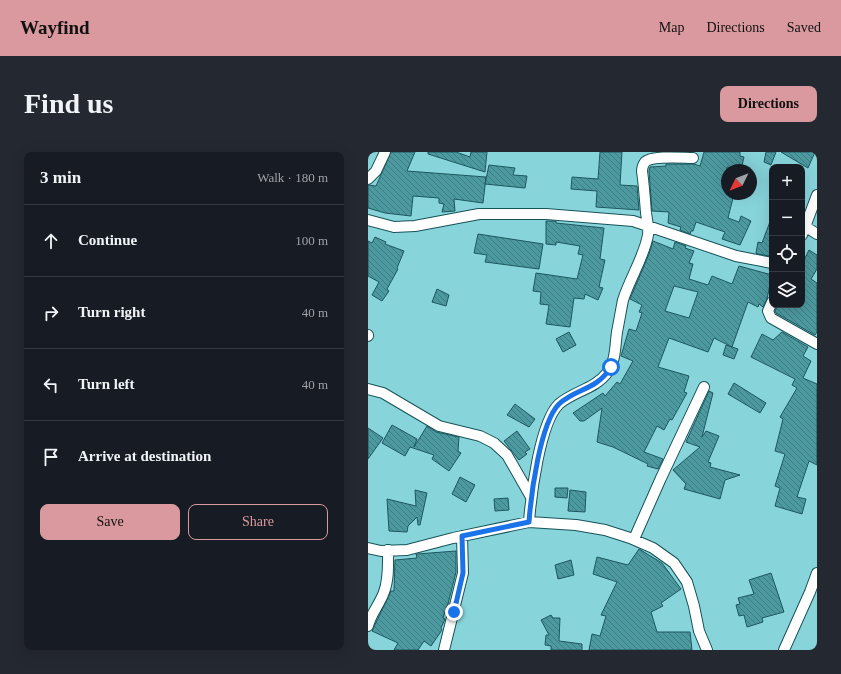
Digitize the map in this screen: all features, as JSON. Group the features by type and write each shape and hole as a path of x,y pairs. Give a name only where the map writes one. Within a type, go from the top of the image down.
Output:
{"street":[{"path":"368,179 376,171 385,152"},
{"path":"529,522 531,497 544,432 553,411 559,404 568,398 599,382 607,374 614,359 617,332 624,299 648,234 642,171 645,157 694,158"},
{"path":"805,228 817,195"},
{"path":"368,220 394,226 415,226 478,214 546,214 633,221 736,256 769,262"},
{"path":"805,231 817,234"},
{"path":"769,308 768,311 771,318 817,344"},
{"path":"634,540 661,478 704,387"},
{"path":"368,389 383,393 439,426 480,436 494,442 507,455 531,497"},
{"path":"368,548 381,551 408,550 462,536 529,522 576,525 605,530 653,548 674,563 687,582 699,630 707,650"},
{"path":"444,650 463,573 462,536"},
{"path":"368,626 384,592 387,582 388,550"},
{"path":"784,650 817,573"}],"building":[{"path":"391,152 415,152 407,171 486,177 483,203 454,199 455,211 442,212 444,204 439,203 439,198 413,196 411,216 385,213 368,208 368,185 376,186"},
{"path":"428,152 456,152 470,157 471,152 487,152 485,172 428,154"},
{"path":"600,152 622,152 620,185 637,186 639,210 596,207 597,191 571,189 572,177 598,179"},
{"path":"704,152 740,152 740,156 744,157 742,164 721,164 721,200 732,200 728,218 739,222 741,216 751,221 740,245 722,239 725,232 696,222 693,231 691,231 690,234 680,230 681,227 668,223 669,212 652,211 650,167 666,166 666,164 694,164 700,166"},
{"path":"766,152 776,152 771,164 764,162"},
{"path":"781,152 815,152 808,168 805,166 805,164 801,164"},
{"path":"489,165 515,168 513,175 527,176 525,188 485,184"},
{"path":"546,221 604,228 600,259 605,260 599,287 603,288 598,300 585,294 584,299 574,298 570,327 546,324 549,305 540,304 541,292 533,291 536,273 577,279 583,255 578,254 580,246 556,242 556,245 546,244"},
{"path":"769,224 769,256 756,253 758,242 762,243"},
{"path":"478,234 543,244 539,269 485,262 487,255 474,253"},
{"path":"375,237 386,242 385,244 404,251 397,268 398,269 387,289 389,291 382,301 372,295 379,282 368,276 368,241 372,243"},
{"path":"653,241 673,249 675,242 694,251 689,263 693,264 689,279 708,285 712,276 732,284 739,266 769,274 769,289 767,299 763,307 759,304 758,307 748,302 732,347 714,338 708,352 669,338 658,367 689,376 684,392 687,393 672,420 670,419 664,430 657,426 644,452 663,459 658,469 647,466 648,464 613,447 597,442 602,408 584,421 580,421 573,413 603,393 605,396 617,382 620,384 633,361 621,356 629,329 636,331 642,313 639,312 642,305 630,299","holes":["674,286 698,292 689,318 665,311"]},
{"path":"809,250 817,255 817,269 811,279 817,283 817,332 815,335 776,313 775,311 776,308 805,308 805,258"},
{"path":"437,289 449,295 446,306 432,302"},
{"path":"569,332 576,345 563,352 556,339"},
{"path":"782,332 808,347 803,356 811,361 803,378 817,384 817,465 809,461 797,497 806,499 802,514 775,506 780,488 775,486 785,454 775,451 783,419 780,417 797,388 792,385 795,379 751,357 762,334 773,340"},
{"path":"726,345 738,349 734,359 723,355"},
{"path":"734,383 766,403 760,413 728,394"},
{"path":"709,391 713,393 702,437 706,431 719,436 708,462 711,463 710,467 740,475 725,480 720,499 684,489 686,484 673,470 700,447 686,442"},
{"path":"515,404 535,419 529,427 507,415"},
{"path":"392,425 417,439 414,447 427,426 436,432 459,437 458,451 461,453 449,471 432,459 434,455 410,447 405,456 382,443"},
{"path":"368,428 383,438 368,459"},
{"path":"517,431 530,449 525,452 527,454 519,460 504,441"},
{"path":"460,477 475,485 466,502 452,494"},
{"path":"555,488 568,488 567,498 555,497"},
{"path":"415,490 427,493 420,525 418,525 417,517 408,526 407,532 389,531 387,499 416,506"},
{"path":"570,490 586,492 585,512 568,511"},
{"path":"508,498 509,510 495,511 494,499"},
{"path":"639,549 662,563 681,589 661,603 663,606 651,612 657,632 690,632 692,650 589,650 592,634 600,636 606,616 601,615 617,582 593,574 597,557 628,565"},
{"path":"456,551 456,572 443,618 445,619 441,628 442,630 431,646 424,641 418,650 394,650 398,643 372,631 391,591 394,591 395,560 417,558 416,554"},
{"path":"571,560 574,575 558,579 555,565"},
{"path":"771,573 784,612 762,618 763,622 747,627 744,615 739,616 736,605 740,604 738,598 754,594 749,580"},
{"path":"551,615 553,618 560,618 559,641 582,644 582,650 551,650 551,646 545,645 546,635 549,635 541,620"}],"route":[{"path":"454,612 463,573 462,536 529,522 531,497 544,432 553,411 559,404 568,398 599,382 607,374 611,367"}]}
